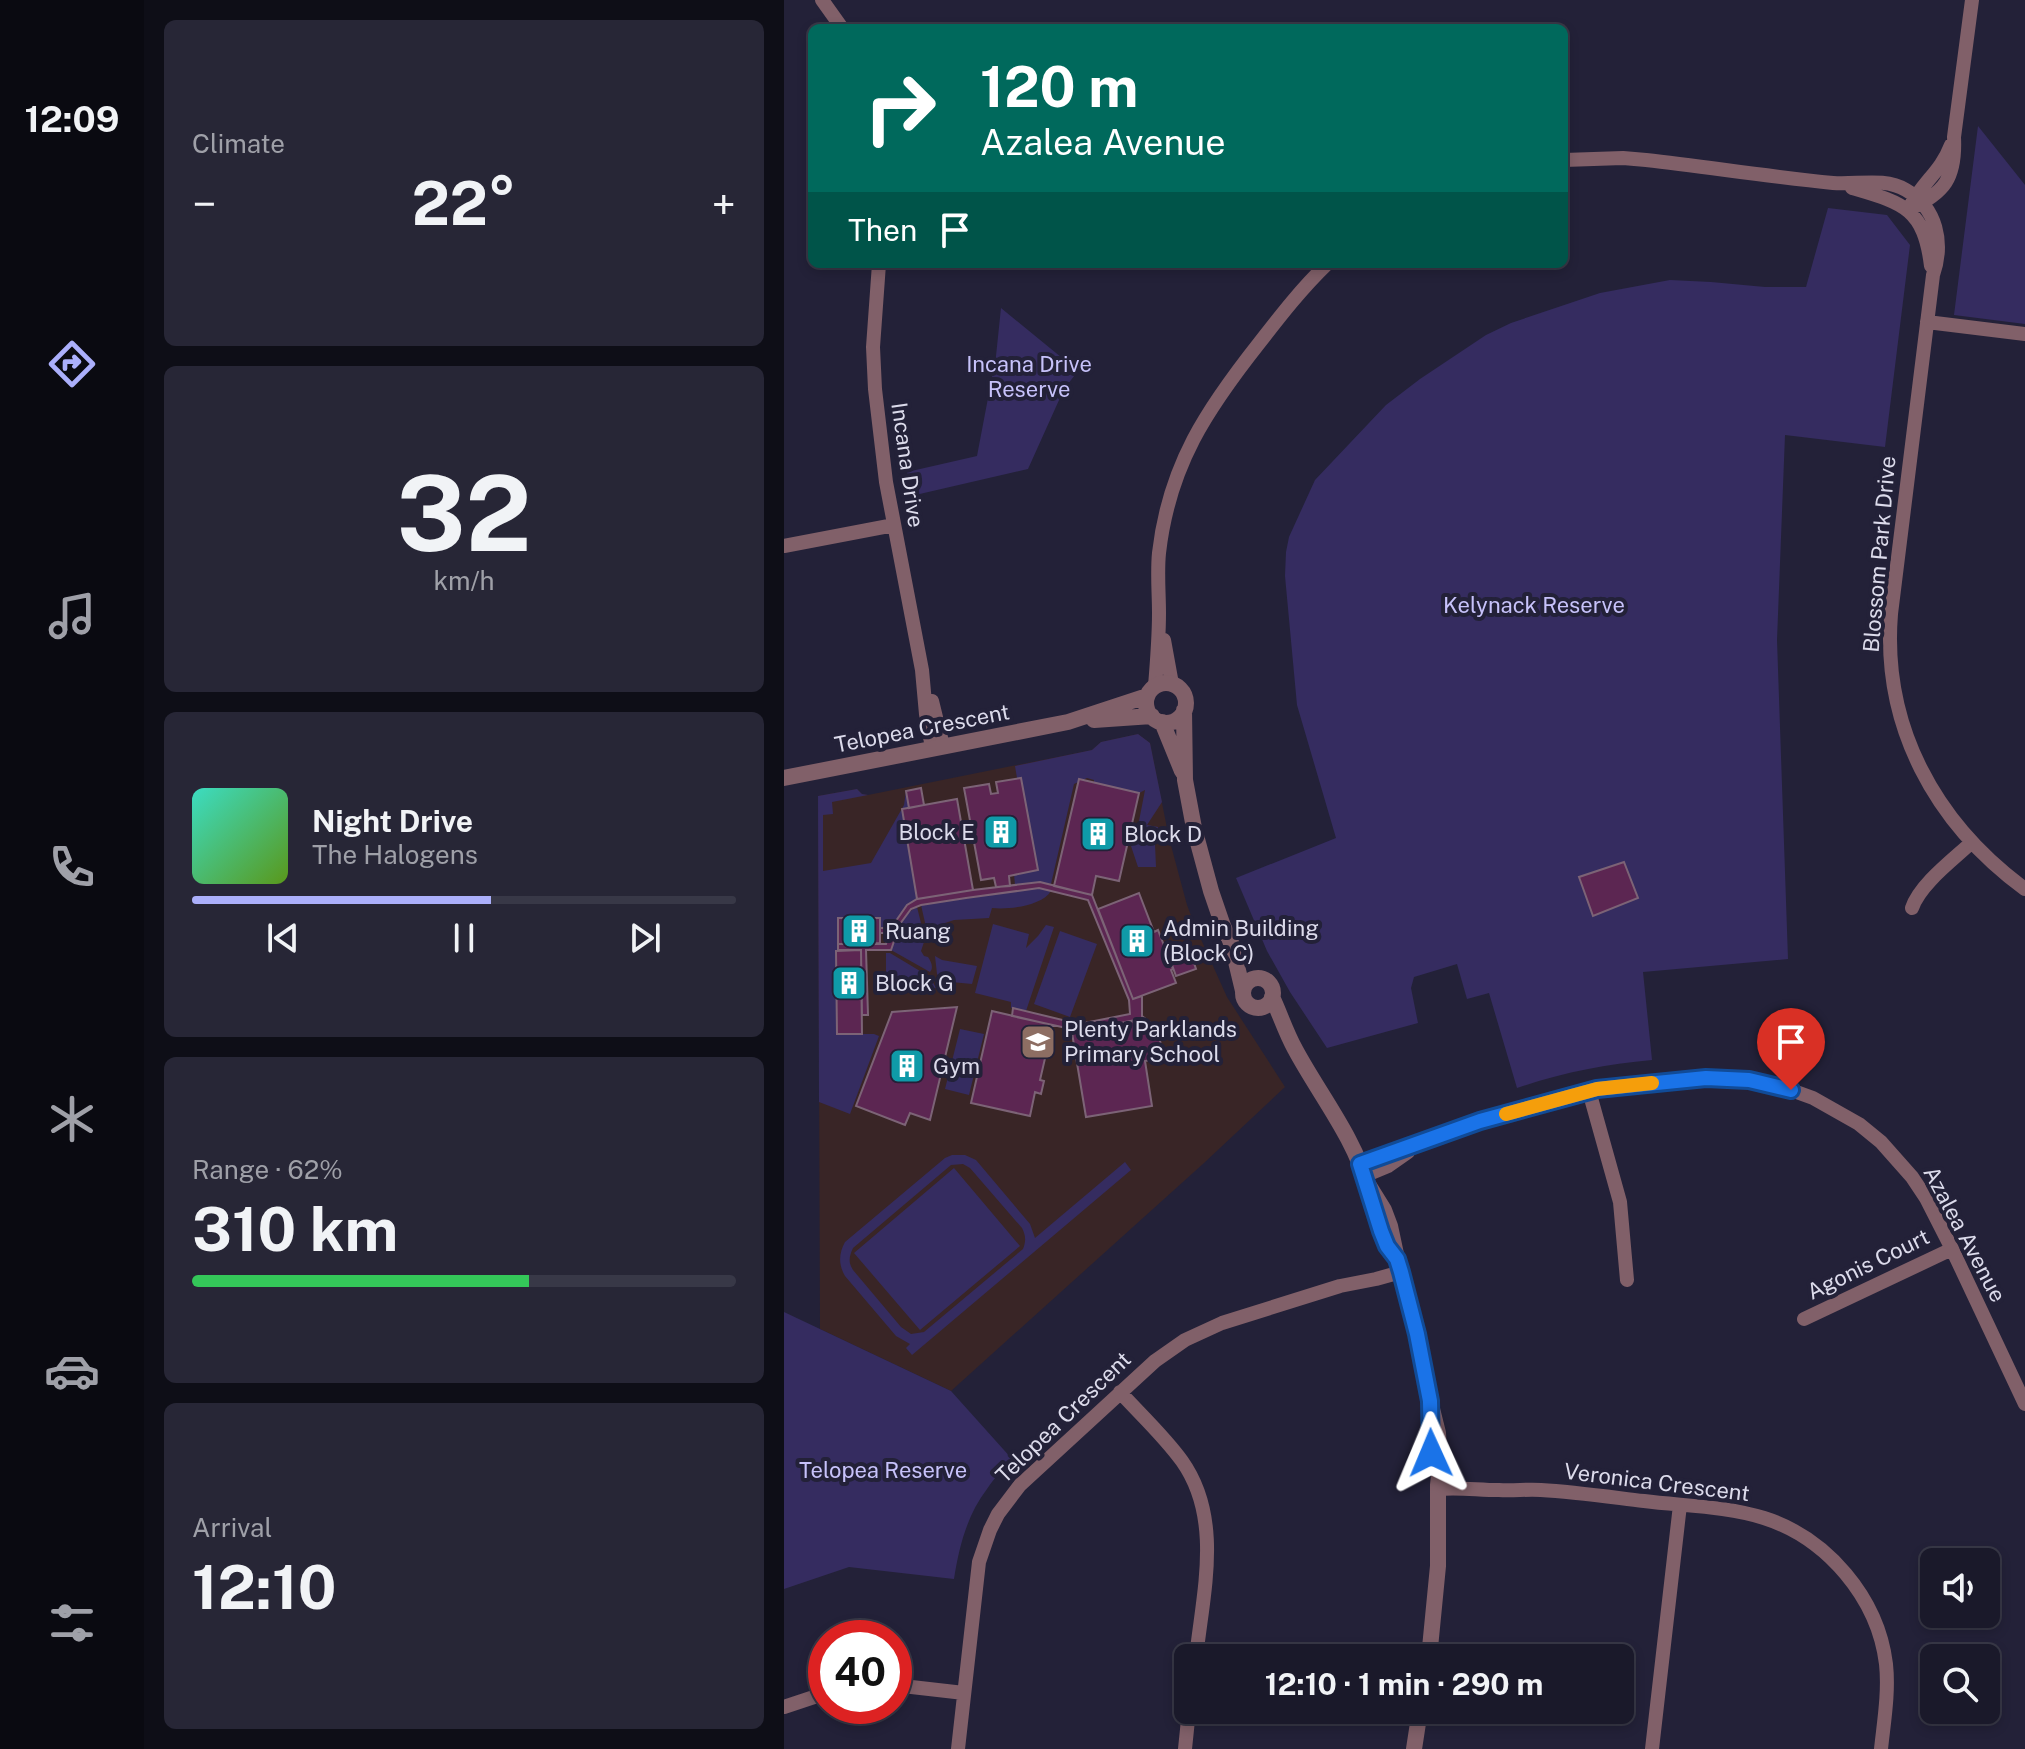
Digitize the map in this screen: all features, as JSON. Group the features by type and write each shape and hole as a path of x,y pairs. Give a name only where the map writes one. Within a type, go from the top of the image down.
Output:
{"street":[{"path":"822,0 839,24"},
{"path":"1568,160 1646,160 1836,183 1892,200 1915,203 1940,188 1953,169 1954,137 1972,0"},
{"name":"Blossom Park Drive","path":"1915,203 1918,222 1929,248 1933,275 1889,636 1897,709 1912,750 1937,797 1972,842 2025,889"},
{"name":"Incana Drive","path":"879,268 873,369 884,468 922,670 936,713 938,747"},
{"path":"1185,780 1157,719 1147,707 1158,689 1158,573 1163,527 1176,481 1206,414 1294,300 1323,268"},
{"path":"1927,322 2025,334"},
{"path":"784,546 894,525"},
{"path":"1158,689 1178,686 1185,697 1185,780 1201,860 1232,945 1245,1000 1293,1046"},
{"name":"Telopea Crescent","path":"1068,722 1158,689"},
{"path":"1157,719 1176,720 1184,710"},
{"name":"Telopea Crescent","path":"784,778 1068,722 1157,719"},
{"path":"1912,908 1923,889 1972,842"},
{"path":"1232,945 1271,985 1272,997 1293,1046 1364,1174 1381,1231 1398,1265 1417,1334 1430,1401 1431,1453 1438,1491 1436,1594 1431,1644"},
{"path":"1243,991 1252,979 1262,978"},
{"path":"1252,1006 1262,1007 1272,997"},
{"name":"Azalea Avenue","path":"1364,1174 1388,1166 1418,1145 1446,1132 1589,1091 1706,1078 1768,1083 1813,1098 1859,1124 1898,1159 1926,1198 2025,1404"},
{"path":"1589,1091 1620,1202 1627,1280"},
{"name":"Agonis Court","path":"1804,1319 1952,1249"},
{"name":"Telopea Crescent","path":"958,1749 979,1562 998,1514 1035,1470 1162,1355 1201,1330 1340,1286 1376,1279 1398,1265"},
{"path":"1120,1392 1181,1459 1198,1489 1204,1510 1208,1548 1198,1644"},
{"name":"Veronica Crescent","path":"1438,1491 1464,1497 1498,1490 1540,1490 1680,1505 1745,1514 1782,1525 1801,1535 1820,1548 1853,1582 1875,1624 1886,1663 1881,1749"},
{"path":"1652,1749 1680,1505"},
{"path":"912,1687 964,1693"},
{"path":"784,1707 808,1699"},
{"path":"1185,1749 1188,1724"},
{"path":"1414,1749 1418,1724"},
{"path":"1423,1749 1425,1724"}],"shaded area":[{"name":"Plenty Parklands Primary School","path":"1138,734 1150,743 1169,838 1195,926 1227,997 1285,1087 951,1391 820,1329 818,796 857,789 868,795 1092,750 1101,742"}],"green space":[{"path":"1978,126 2025,185 2025,324 1954,315"},
{"name":"Kelynack Reserve","path":"1828,208 1887,215 1910,245 1885,447 1785,435 1777,640 1788,959 1643,972 1652,1060 1583,1070 1517,1088 1489,993 1467,999 1457,964 1414,977 1411,988 1418,1023 1327,1048 1267,951 1236,878 1336,838 1297,705 1285,576 1289,537 1315,480 1386,405 1486,335 1511,323 1600,293 1670,280 1806,287"},
{"name":"Incana Drive Reserve","path":"1001,308 1078,371 1064,389 1028,469 911,496 907,472 977,456 996,356"},
{"path":"1138,734 1150,743 1162,802 1147,825 1158,827 1156,867 1138,867 1131,846 1139,825 1145,825 1139,821 1145,790 1139,793 1094,783 1094,780 1087,778 1074,784 1051,884 1015,885 1021,778 1017,778 1015,766 1092,750 1101,742"},
{"path":"857,789 868,795 832,802 833,814 823,815 823,871 871,863 904,805 906,791 909,808 902,809 917,899 907,905 891,928 880,928 879,918 838,918 838,1034 879,1036 850,1114 819,1102 818,796"},
{"path":"1039,888 1051,891 1033,903 992,908 989,918 954,920 926,927 921,905"},
{"path":"917,907 925,939 921,951 931,962 930,972 891,950 903,920"},
{"path":"993,924 1029,934 1026,948 1046,925 1054,927 1026,1011 1011,1008 1011,1002 975,993"},
{"path":"1060,931 1097,944 1070,1017 1034,1004"},
{"path":"886,953 930,977 936,988 925,991 886,990"},
{"path":"935,956 977,966 972,984 941,981"},
{"path":"960,1029 984,1034 969,1095 945,1089"},
{"path":"965,1155 976,1160 1030,1224 1035,1238 1125,1162 1131,1170 912,1355 906,1348 910,1344 896,1336 845,1276 840,1263 841,1254 845,1242 945,1158","holes":["963,1164 970,1168 1022,1228 1025,1238 1023,1249 924,1332 911,1334 901,1327 853,1270 850,1262 853,1248 951,1165"]},
{"path":"954,1168 1020,1246 920,1330 854,1253"},
{"name":"Telopea Reserve","path":"784,1312 951,1391 1012,1459 980,1499 969,1520 954,1579 849,1567 784,1589"}],"building":[{"name":"Block E","path":"1021,778 1038,870 1009,876 1010,886 996,887 994,878 981,880 964,788 989,784 991,794 998,793 996,782"},
{"name":"Block D","path":"1079,779 1139,793 1119,881 1096,876 1092,895 1054,886"},
{"path":"921,788 924,805 909,808 906,791"},
{"path":"957,799 973,890 917,899 902,809"},
{"path":"1624,862 1638,898 1593,916 1579,877"},
{"path":"1040,882 1092,895 1133,999 1142,996 1142,1016 1158,1029 1152,1030 1140,1019 1080,1031 1012,1016 1013,1008 1079,1024 1130,1014 1129,1000 1088,900 1039,888 911,909 900,924 891,950 866,950 868,1015 862,1015 861,950 838,950 838,944 886,944 889,933 880,933 880,928 891,928 907,905 917,899"},
{"name":"Admin Building (Block C)","path":"1139,893 1154,932 1158,930 1176,983 1133,999 1098,909"},
{"name":"Ruang","path":"838,918 880,918 880,943 838,944"},
{"path":"1187,943 1196,969 1176,976 1167,951"},
{"name":"Block G","path":"861,950 862,1034 837,1034 836,951"},
{"name":"Gym","path":"957,1007 930,1120 910,1113 905,1125 856,1106 892,1012"},
{"path":"992,1011 1052,1025 1049,1054 1046,1054 1040,1080 1044,1081 1041,1094 1035,1092 1030,1116 971,1103"},
{"path":"1136,1021 1138,1032 1158,1029 1163,1058 1145,1061 1152,1106 1086,1117 1072,1033"}],"slow traffic":[{"path":"1506,1114 1597,1089 1652,1083"}],"place":[{"name":"Block E","path":"1001,832"},
{"name":"Block D","path":"1098,834"},
{"name":"Ruang","path":"859,931"},
{"name":"Admin Building (Block C)","path":"1137,941"},
{"name":"Block G","path":"849,983"},
{"name":"Plenty Parklands Primary School","path":"1038,1042"},
{"name":"Gym","path":"907,1066"}],"route":[{"path":"1431,1453 1430,1401 1417,1334 1397,1259 1381,1231 1360,1164 1480,1121 1597,1089 1706,1078 1749,1080 1791,1090"}]}
